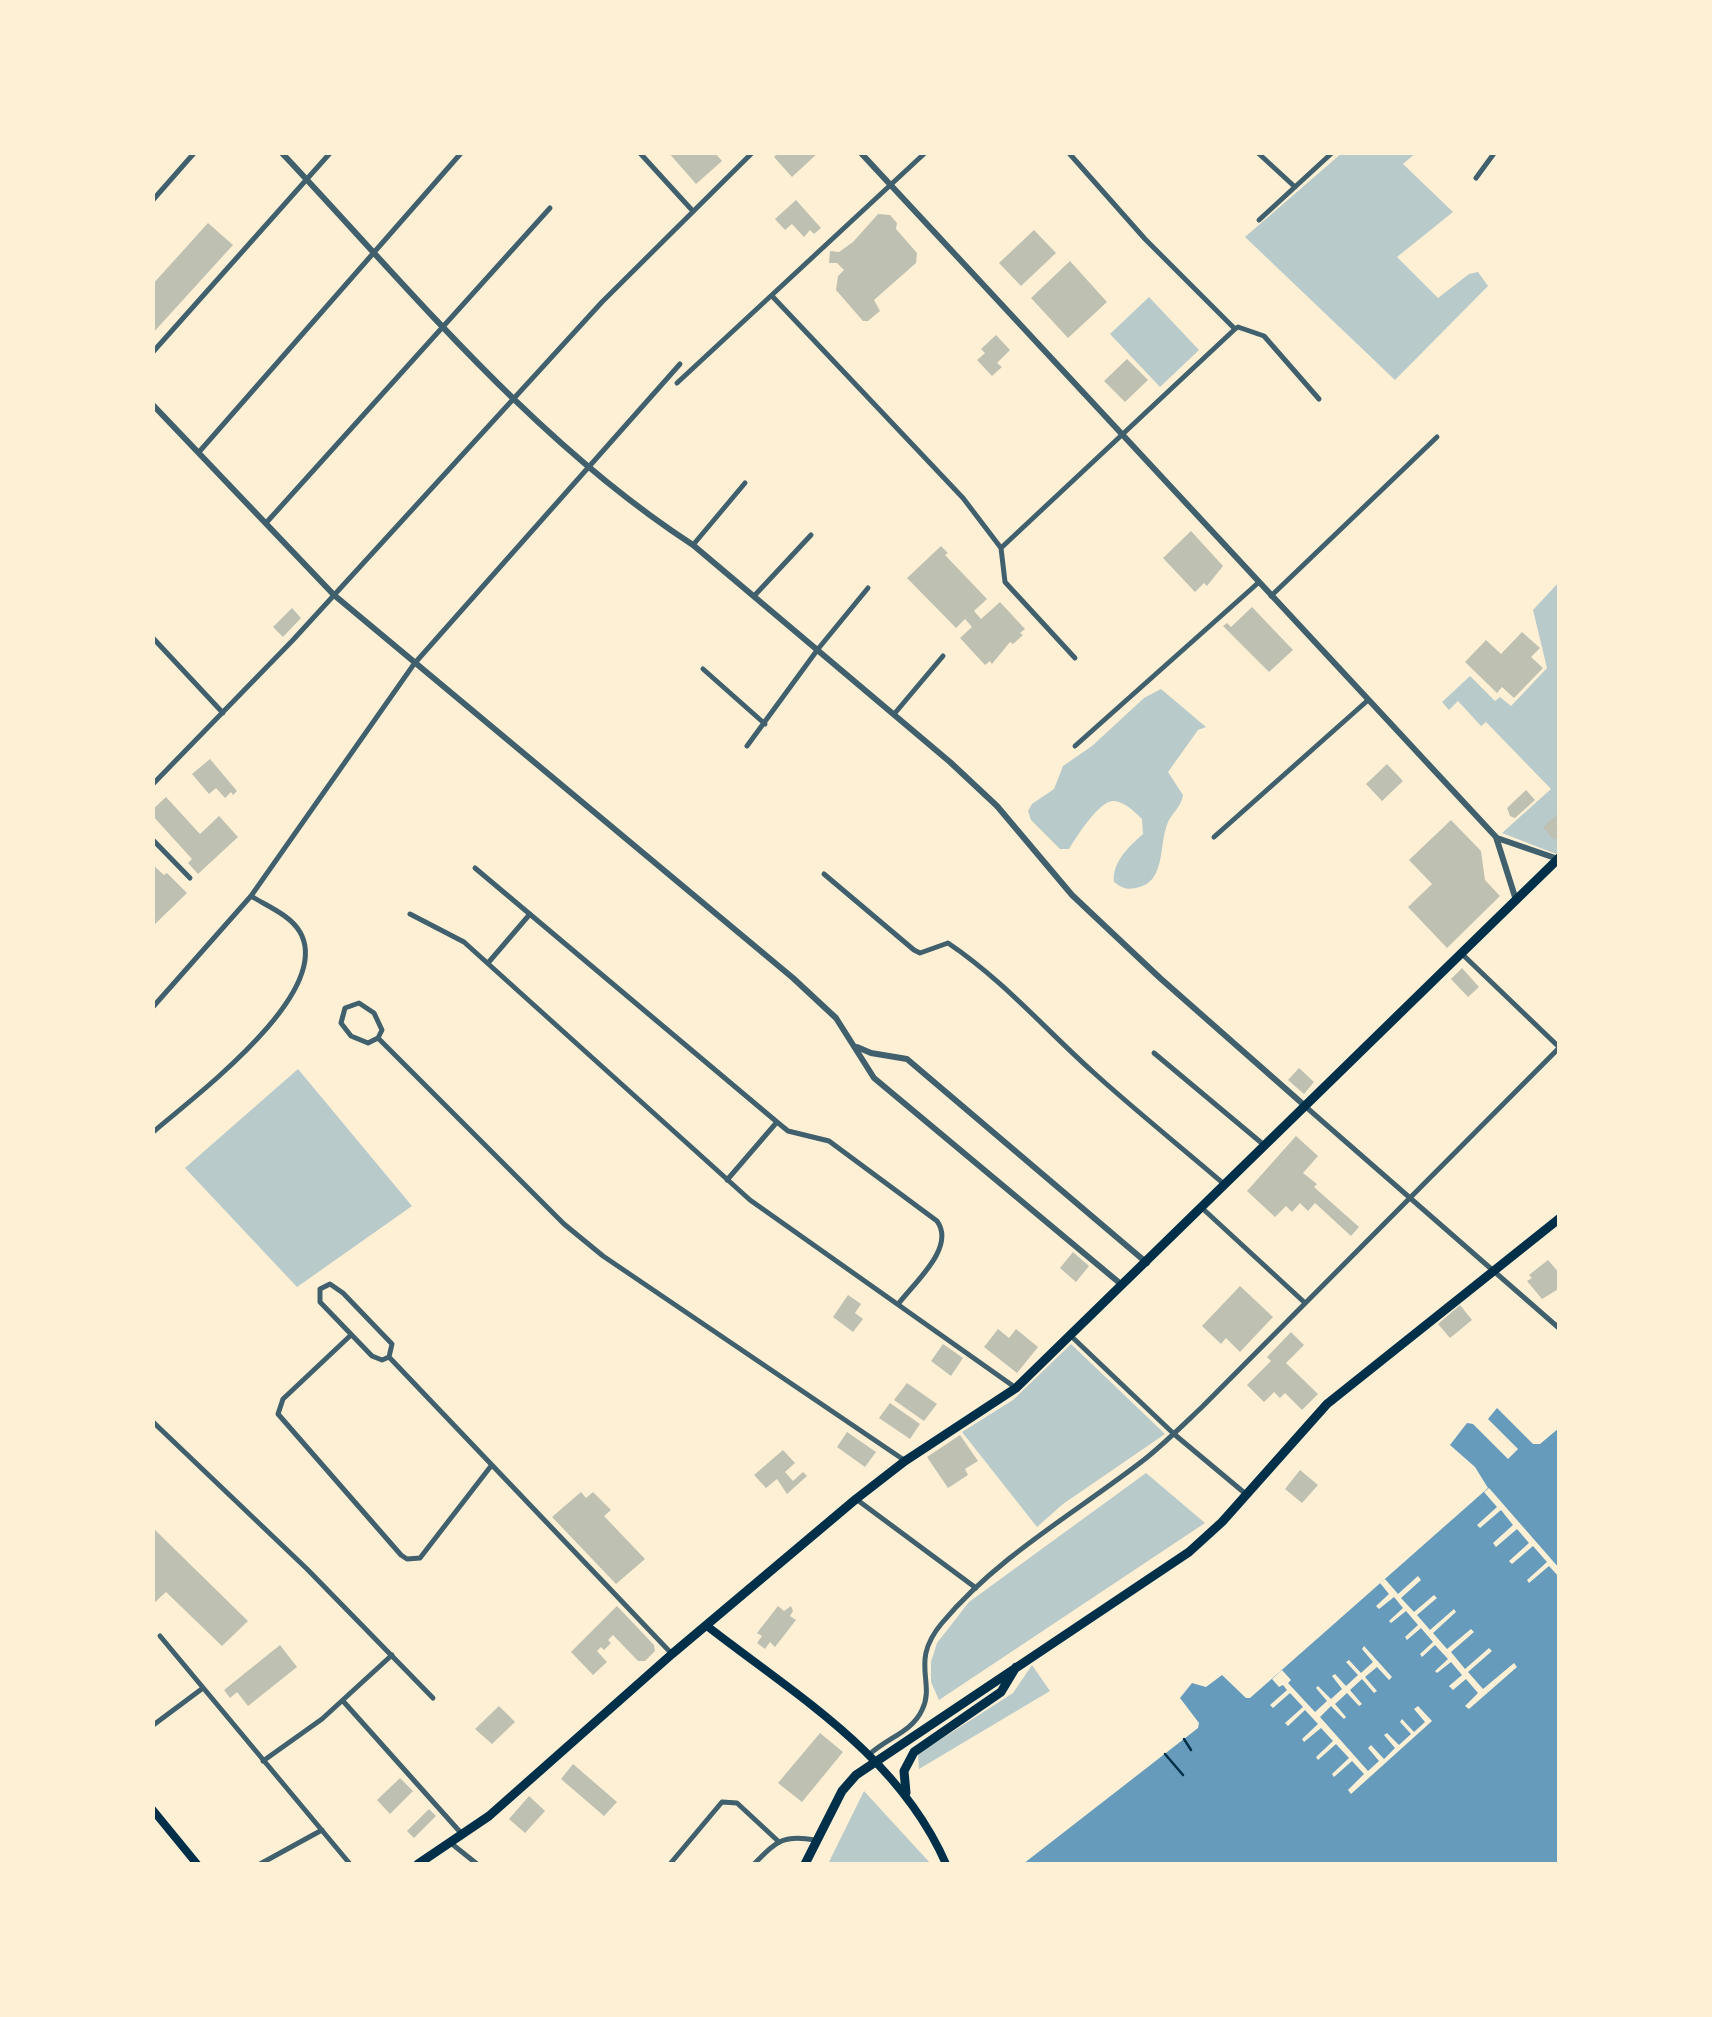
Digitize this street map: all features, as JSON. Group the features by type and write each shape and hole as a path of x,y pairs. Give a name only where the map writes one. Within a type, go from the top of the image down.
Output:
{"highway":[{"path":"418,1864 464,1836 672,1654 905,1460 1016,1388 1559,858"},
{"path":"806,1864 842,1791 873,1756 1189,1552 1327,1404 1560,1218"},
{"path":"906,1793 904,1771 914,1752 1001,1692 1018,1664"}],"main road":[{"path":"707,1626 873,1756 906,1793 932,1831 946,1864"},
{"path":"152,1810 197,1864"}],"street":[{"path":"152,201 196,152"},
{"path":"281,152 443,328 514,397 649,516 693,545 895,713 997,806 1072,896 1160,978 1560,1329"},
{"path":"152,353 331,152"},
{"path":"199,452 462,152"},
{"path":"638,152 692,210"},
{"path":"152,785 334,595 514,397 692,210 753,152"},
{"path":"860,152 1496,838 1516,900"},
{"path":"677,383 926,152"},
{"path":"1068,152 1145,239 1235,330"},
{"path":"1257,152 1294,186"},
{"path":"1259,220 1333,152"},
{"path":"1476,178 1495,152"},
{"path":"266,522 550,208"},
{"path":"772,296 919,450 1001,548 1005,582 1074,658"},
{"path":"1001,548 1238,328 1264,336 1320,399"},
{"path":"152,1008 251,896 414,664 680,364"},
{"path":"152,404 334,595 794,978 836,1018 874,1078 1123,1286"},
{"path":"1271,596 1438,437"},
{"path":"693,545 746,483"},
{"path":"755,596 810,535"},
{"path":"1075,746 1258,583"},
{"path":"747,746 868,588"},
{"path":"152,637 223,713"},
{"path":"895,713 943,656"},
{"path":"703,669 765,724"},
{"path":"1214,838 1367,701"},
{"path":"1496,838 1559,858"},
{"path":"152,839 190,878"},
{"path":"476,868 776,1122 788,1131 830,1141 937,1220 942,1228 941,1248 899,1303"},
{"path":"824,874 914,950 920,953 948,942 968,956 1093,1072 1225,1184"},
{"path":"152,1133 253,1044 285,1007 299,980 304,941 298,928 251,896"},
{"path":"410,914 464,942 750,1200 1016,1388"},
{"path":"488,963 530,914"},
{"path":"873,1756 921,1713 925,1700 923,1661 941,1624 976,1588 1066,1514 1174,1434 1559,1047 1461,953"},
{"path":"359,1003 374,1013 382,1030 378,1038 368,1043 351,1036 341,1022 345,1008 359,1003"},
{"path":"378,1038 564,1224 603,1256 905,1460"},
{"path":"856,1047 871,1054 906,1059 1146,1263"},
{"path":"1154,1054 1264,1145"},
{"path":"727,1180 776,1122"},
{"path":"1202,1208 1304,1302"},
{"path":"322,1286 335,1286 388,1340 393,1349 389,1357 377,1359 351,1335 320,1302 318,1293 322,1286"},
{"path":"351,1335 283,1398 278,1414 401,1555 407,1560 420,1558 491,1466"},
{"path":"1072,1336 1174,1434 1246,1495"},
{"path":"389,1357 672,1654"},
{"path":"152,1421 307,1569 433,1698"},
{"path":"856,1500 976,1588"},
{"path":"160,1636 350,1864"},
{"path":"264,1762 343,1701 392,1656"},
{"path":"152,1726 203,1688"},
{"path":"343,1701 464,1836"},
{"path":"670,1864 722,1802 737,1803 778,1840"},
{"path":"260,1864 322,1830"},
{"path":"754,1864 778,1840 816,1840"},
{"path":"452,1844 477,1864"}],"path":[{"path":"1184,1739 1192,1750"},
{"path":"1166,1754 1184,1775"}],"shaded area":[{"path":"1343,152 1416,153 1403,164 1453,212 1397,257 1438,298 1469,274 1478,272 1488,286 1395,380 1245,237"},
{"path":"1149,297 1199,350 1160,387 1110,334"},
{"path":"1559,582 1560,850 1556,854 1502,833 1551,789 1486,722 1481,726 1458,701 1449,710 1442,702 1470,676 1495,701 1500,697 1511,706 1547,668 1533,610"},
{"path":"1161,689 1206,727 1198,730 1168,772 1183,795 1168,822 1157,871 1146,884 1127,889 1114,882 1116,868 1143,834 1142,819 1130,808 1108,802 1088,820 1069,849 1060,849 1031,820 1028,811 1054,789 1063,766 1092,746 1144,698"},
{"path":"298,1069 412,1206 297,1287 185,1168"},
{"path":"1071,1344 1165,1434 1063,1504 1037,1527 962,1432 1013,1400"},
{"path":"1146,1473 1205,1523 939,1700 931,1682 931,1662 937,1643 969,1602"},
{"path":"1032,1665 1050,1691 919,1769 918,1754 1013,1693"},
{"path":"864,1791 931,1864 828,1864"}],"water":[{"path":"1497,1408 1533,1444 1540,1444 1559,1428 1559,1864 1023,1864 1198,1728 1199,1723 1180,1698 1192,1683 1206,1687 1222,1675 1250,1698 1488,1488 1475,1467 1450,1445 1467,1423 1473,1424 1508,1459 1518,1449 1488,1419"}],"pier":[{"path":"1489,1488 1559,1568 1559,1577 1549,1566 1529,1583 1527,1580 1547,1562 1533,1546 1512,1564 1509,1561 1529,1543 1517,1529 1496,1547 1493,1543 1513,1525 1501,1510 1480,1528 1477,1525 1497,1507 1484,1492"},
{"path":"1418,1576 1421,1580 1401,1598 1414,1612 1434,1595 1437,1598 1417,1615 1430,1630 1454,1609 1456,1612 1433,1633 1447,1649 1471,1629 1474,1632 1451,1652 1465,1669 1489,1648 1492,1651 1468,1672 1483,1689 1514,1663 1517,1667 1469,1709 1465,1706 1478,1693 1466,1679 1453,1690 1449,1686 1462,1675 1451,1662 1435,1671 1448,1659 1435,1645 1422,1657 1420,1654 1433,1642 1421,1628 1407,1640 1405,1637 1418,1625 1406,1611 1389,1621 1403,1608 1394,1597 1379,1609 1376,1606 1389,1594 1380,1583 1385,1579 1398,1594"},
{"path":"1364,1646 1392,1677 1389,1680 1377,1667 1365,1677 1377,1691 1374,1693 1362,1679 1350,1690 1362,1704 1359,1706 1347,1693 1335,1704 1344,1719 1331,1706 1320,1717 1368,1771 1379,1761 1368,1748 1371,1745 1384,1759 1395,1748 1384,1735 1387,1733 1399,1745 1411,1734 1400,1722 1402,1719 1414,1732 1425,1722 1414,1709 1418,1706 1432,1721 1351,1794 1348,1790 1364,1774 1352,1761 1334,1777 1332,1774 1349,1758 1336,1744 1318,1760 1316,1757 1333,1741 1321,1728 1304,1742 1302,1739 1318,1724 1305,1710 1288,1726 1285,1723 1303,1707 1290,1693 1273,1708 1270,1705 1287,1690 1272,1679 1282,1670 1291,1680 1288,1683 1315,1712 1327,1701 1318,1686 1331,1699 1342,1689 1332,1676 1335,1674 1346,1686 1358,1675 1346,1662 1349,1660 1361,1673 1373,1662 1362,1649"}],"building":[{"path":"668,152 714,152 722,161 696,184"},
{"path":"779,152 819,152 792,177 774,157"},
{"path":"796,200 821,228 814,234 810,230 804,237 792,224 785,230 775,219"},
{"path":"878,214 890,215 897,223 896,229 917,253 916,263 874,300 880,311 863,321 836,290 838,276 844,270 837,263 829,263 830,251 839,252 853,242"},
{"path":"208,223 233,245 152,334 152,285"},
{"path":"1034,230 1056,253 1021,286 999,263"},
{"path":"1070,261 1107,302 1068,338 1031,298"},
{"path":"996,335 1010,350 997,363 1002,367 992,376 977,360 985,353 981,349"},
{"path":"1127,359 1148,380 1125,402 1104,381"},
{"path":"1191,531 1223,566 1207,586 1204,583 1195,592 1163,558"},
{"path":"941,546 987,599 974,611 981,619 1000,602 1025,629 992,664 990,661 985,665 960,638 972,627 965,619 956,628 907,578"},
{"path":"1252,607 1293,650 1269,672 1223,626 1227,623 1231,627"},
{"path":"292,608 301,618 283,637 273,627"},
{"path":"1522,632 1540,648 1531,657 1543,668 1514,698 1502,687 1497,693 1465,662 1486,640 1501,654"},
{"path":"210,759 237,791 233,795 231,792 225,798 216,788 209,794 192,774"},
{"path":"1387,764 1403,781 1382,801 1366,784"},
{"path":"1526,790 1535,800 1515,818 1510,816 1507,808"},
{"path":"166,797 200,834 219,816 238,837 198,874 188,863 192,859 152,815 152,810"},
{"path":"1560,812 1560,834 1554,840 1543,827"},
{"path":"1451,820 1481,851 1485,880 1500,896 1447,948 1408,907 1432,884 1409,860"},
{"path":"152,864 187,893 152,927"},
{"path":"1462,968 1479,987 1468,997 1451,979"},
{"path":"1299,1068 1314,1082 1304,1094 1288,1080"},
{"path":"1296,1136 1318,1156 1303,1173 1359,1227 1351,1236 1315,1203 1308,1211 1300,1203 1292,1212 1286,1206 1275,1217 1247,1191"},
{"path":"1073,1252 1089,1266 1076,1282 1060,1268"},
{"path":"1548,1260 1560,1274 1560,1288 1542,1299 1527,1281"},
{"path":"1240,1286 1273,1317 1240,1352 1226,1338 1221,1344 1202,1326"},
{"path":"848,1295 861,1304 855,1313 863,1319 853,1332 833,1317"},
{"path":"1460,1305 1472,1320 1450,1338 1438,1324"},
{"path":"998,1329 1009,1338 1016,1329 1038,1347 1017,1373 984,1347"},
{"path":"1291,1332 1304,1345 1286,1363 1318,1394 1302,1410 1285,1393 1280,1398 1274,1392 1264,1402 1247,1385 1271,1361 1267,1357"},
{"path":"943,1344 963,1358 951,1376 931,1361"},
{"path":"907,1383 937,1404 924,1421 894,1400"},
{"path":"890,1403 920,1424 910,1439 879,1418"},
{"path":"847,1432 876,1452 865,1467 837,1447"},
{"path":"960,1435 978,1461 965,1469 968,1475 948,1488 927,1457"},
{"path":"783,1450 795,1463 785,1472 793,1481 803,1472 807,1476 787,1494 777,1479 766,1488 754,1475"},
{"path":"1300,1470 1318,1485 1302,1503 1285,1489"},
{"path":"581,1492 586,1498 593,1492 611,1510 604,1516 645,1559 616,1584 552,1517"},
{"path":"152,1527 248,1621 222,1646 166,1592 152,1605"},
{"path":"617,1606 654,1645 655,1651 645,1661 638,1661 613,1635 604,1650 601,1647 597,1651 607,1662 593,1675 571,1652"},
{"path":"778,1606 784,1611 791,1606 790,1616 796,1620 775,1647 770,1642 765,1649 757,1643 762,1636 757,1633"},
{"path":"280,1645 297,1667 248,1706 237,1692 230,1698 224,1690"},
{"path":"499,1706 515,1722 492,1744 475,1729"},
{"path":"820,1733 843,1752 802,1802 778,1783"},
{"path":"573,1764 617,1802 604,1816 561,1779"},
{"path":"400,1778 413,1791 390,1814 377,1800"},
{"path":"529,1796 545,1811 525,1833 509,1819"},
{"path":"429,1809 436,1816 414,1838 407,1831"}]}
